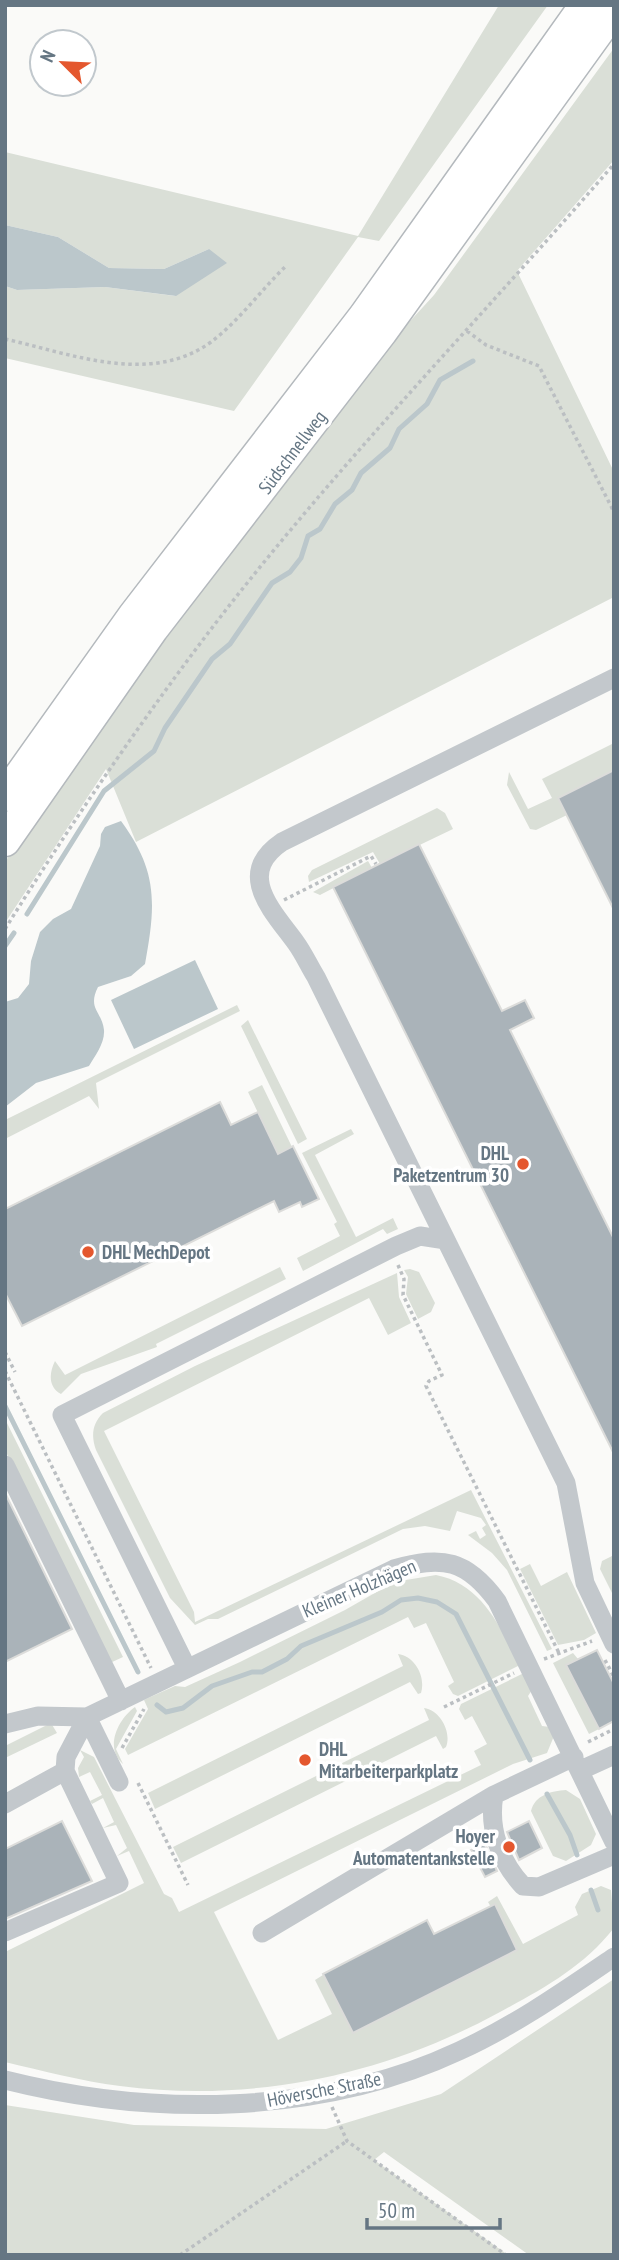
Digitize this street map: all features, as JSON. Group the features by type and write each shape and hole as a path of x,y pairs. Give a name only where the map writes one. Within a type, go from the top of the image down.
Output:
{"highway":[{"path":"565,59 574,5"},
{"path":"565,59 585,5"},
{"path":"565,59 614,10"},
{"path":"565,59 614,33"},
{"name":"Südschnellweg","path":"5,796 125,626 565,59"},
{"name":"Südschnellweg","path":"5,841 153,629 382,332 565,59"}],"street":[{"path":"611,1637 585,1583 566,1483 316,977 270,908 258,877 262,862 270,851 282,842 614,678"},
{"path":"187,1668 62,1415 390,1249 420,1236 446,1240"},
{"path":"5,1465 128,1697"},
{"name":"Kleiner Holzhägen","path":"88,1717 394,1569 422,1561 443,1561 462,1567 482,1581 497,1601 581,1757 614,1842"},
{"path":"5,1724 38,1716 88,1717"},
{"path":"5,1932 119,1883 65,1771 65,1756 88,1717"},
{"path":"88,1717 126,1778"},
{"path":"262,1933 494,1795 581,1757 614,1755"},
{"path":"5,1804 65,1771"},
{"path":"494,1795 491,1814 495,1838 508,1870 523,1886 539,1887 614,1855"},
{"name":"Höversche Straße","path":"5,2080 47,2091 126,2102 205,2105 267,2101 327,2091 378,2080 458,2052 502,2030 614,1957"}],"path":[{"path":"5,929 84,804 203,639 377,429 614,164"},
{"path":"5,339 118,364 172,363 212,341 286,266"},
{"path":"467,331 486,345 539,366 614,512"},
{"path":"270,908 371,856 376,864"},
{"path":"390,1249 404,1279 403,1295 442,1375 429,1381 426,1386 559,1653"},
{"path":"5,1352 15,1372"},
{"path":"5,1371 159,1682"},
{"path":"551,1656 611,1637"},
{"path":"444,1707 505,1677"},
{"path":"125,1758 121,1749 144,1710 128,1697"},
{"path":"581,1757 614,1729"},
{"path":"126,1778 188,1885"},
{"path":"327,2091 347,2141 506,2255"},
{"path":"180,2255 347,2141"}],"shaded area":[{"path":"499,5 548,5 379,241 358,237 234,411 5,358 5,286 17,290 105,287 175,296 209,249 164,269 109,268 58,237 5,225 5,152 358,236"},
{"path":"614,48 614,160 517,271 614,472 614,597 136,842 106,769 5,923 5,862 58,782 156,643 379,355 434,295"},
{"path":"5,225 58,237 109,268 164,269 209,249 227,263 176,296 105,287 17,290 5,286"},
{"path":"614,743 614,770 559,797 567,815 536,830 530,829 507,785 509,772 528,809 552,798 542,779"},
{"path":"437,808 445,813 453,829 380,864 373,852 309,882 308,876 312,870"},
{"path":"121,821 142,856 151,889 151,923 145,964 131,976 98,987 94,1000 104,1035 89,1066 36,1083 5,1107 5,1002 18,998 29,984 31,961 40,932 53,919 71,909 100,846 101,834 105,827"},
{"path":"368,861 372,868 320,895 313,892"},
{"path":"195,960 218,1009 134,1049 111,1000"},
{"path":"237,1005 240,1011 96,1083 99,1109 89,1096 5,1139 5,1120"},
{"path":"248,1020 307,1139 298,1144 241,1026"},
{"path":"262,1085 292,1147 278,1154 248,1092"},
{"path":"351,1129 354,1134 315,1155 356,1237 393,1218 398,1229 387,1234 383,1229 303,1271 297,1258 340,1236 334,1224 337,1222 302,1153"},
{"path":"280,1267 286,1279 156,1344 157,1347 81,1374 61,1394 54,1388 51,1375 55,1361 65,1375"},
{"path":"404,1270 419,1272 435,1303 431,1312 418,1319 406,1294 408,1277"},
{"path":"397,1273 399,1297 411,1323 388,1335 369,1298 104,1431 194,1612 195,1622 471,1490 552,1649 547,1651 507,1570 492,1553 468,1535 476,1531 480,1539 486,1535 482,1528 486,1525 481,1518 457,1511 450,1531 425,1526 403,1529 218,1619 208,1619 195,1625 170,1598 96,1450 93,1430 103,1413 195,1366"},
{"path":"5,1419 123,1657 110,1663 5,1450"},
{"path":"614,1555 613,1595 600,1569 602,1561"},
{"path":"530,1564 541,1586 567,1572 596,1633 584,1640 558,1645 520,1569"},
{"path":"436,1575 452,1580 478,1597 497,1622 520,1665 458,1696 453,1694 448,1686 454,1682 426,1623 414,1628 408,1617 128,1755 125,1749 148,1709 144,1700 175,1686 185,1687 240,1662 345,1610 394,1582"},
{"path":"573,1653 578,1659 567,1665 599,1729 589,1734 553,1663"},
{"path":"398,1654 409,1659 418,1668 422,1680 421,1693 418,1694 410,1682 155,1809 148,1793 403,1666"},
{"path":"524,1673 532,1690 528,1696 542,1726 550,1727 554,1736 547,1753 513,1764 214,1912 278,2040 332,2014 315,1980 323,1975 353,2033 516,1951 488,1902 497,1896 523,1944 578,1915 575,1907 582,1894 601,1886 611,1890 614,1928 589,1955 562,1976 500,2012 410,2053 363,2068 267,2087 219,2091 120,2086 5,2062 5,1952 144,1883 129,1851 117,1856 127,1848 116,1825 103,1828 114,1822 103,1798 92,1804 90,1801 102,1795 90,1772 79,1777 78,1768 84,1757 80,1750 94,1757 164,1894 172,1898 179,1912 481,1765 474,1751 487,1744 472,1716 465,1720 459,1709 461,1704"},
{"path":"135,1707 137,1711 116,1749 123,1764 114,1750 114,1742 123,1719"},
{"path":"424,1708 440,1717 446,1729 447,1741 443,1749 436,1736 181,1863 173,1847 429,1720"},
{"path":"51,1723 57,1733 5,1758 5,1746"},
{"path":"566,1790 580,1799 596,1834 591,1845 566,1861 553,1856 531,1811 536,1801 544,1795"},
{"path":"614,1979 614,2255 529,2255 384,2152 374,2160 508,2255 5,2255 5,2105 134,2125 326,2129 441,2094"}],"building":[{"path":"614,770 614,910 558,798"},
{"name":"DHL Paketzentrum 30","path":"419,844 502,1011 525,1000 534,1018 510,1030 614,1239 614,1454 333,887"},
{"name":"DHL MechDepot","path":"220,1102 231,1125 258,1112 278,1154 293,1146 319,1199 302,1207 300,1202 279,1212 274,1201 22,1326 5,1293 5,1209"},
{"path":"5,1493 72,1629 5,1662"},
{"path":"597,1650 614,1684 614,1721 599,1729 566,1665"},
{"path":"62,1821 92,1881 5,1919 5,1849"},
{"path":"529,1821 542,1848 519,1860 507,1832"},
{"path":"485,1844 497,1871 485,1877 471,1850"},
{"path":"495,1904 517,1950 353,2033 323,1974 427,1920 434,1934"}],"waterway":[{"path":"27,914 104,791 154,751 165,728 212,659 230,644 272,583 290,572 301,558 308,536 320,529 335,504 352,490 361,473 390,448 399,429 427,404 440,380 473,361"},
{"path":"5,946 14,933"},
{"path":"5,1406 138,1672"},
{"path":"157,1705 166,1712 183,1708 212,1686 252,1672 262,1672 287,1659 301,1646 382,1612 401,1600 418,1598 437,1602 456,1614 530,1760"},
{"path":"547,1794 570,1835 577,1855"},
{"path":"591,1890 598,1910"}],"place":[{"name":"DHL Paketzentrum 30","path":"523,1164"},
{"name":"DHL MechDepot","path":"88,1252"},
{"name":"DHL Mitarbeiterparkplatz","path":"305,1760"},
{"name":"Hoyer Automatentankstelle","path":"509,1847"}]}
